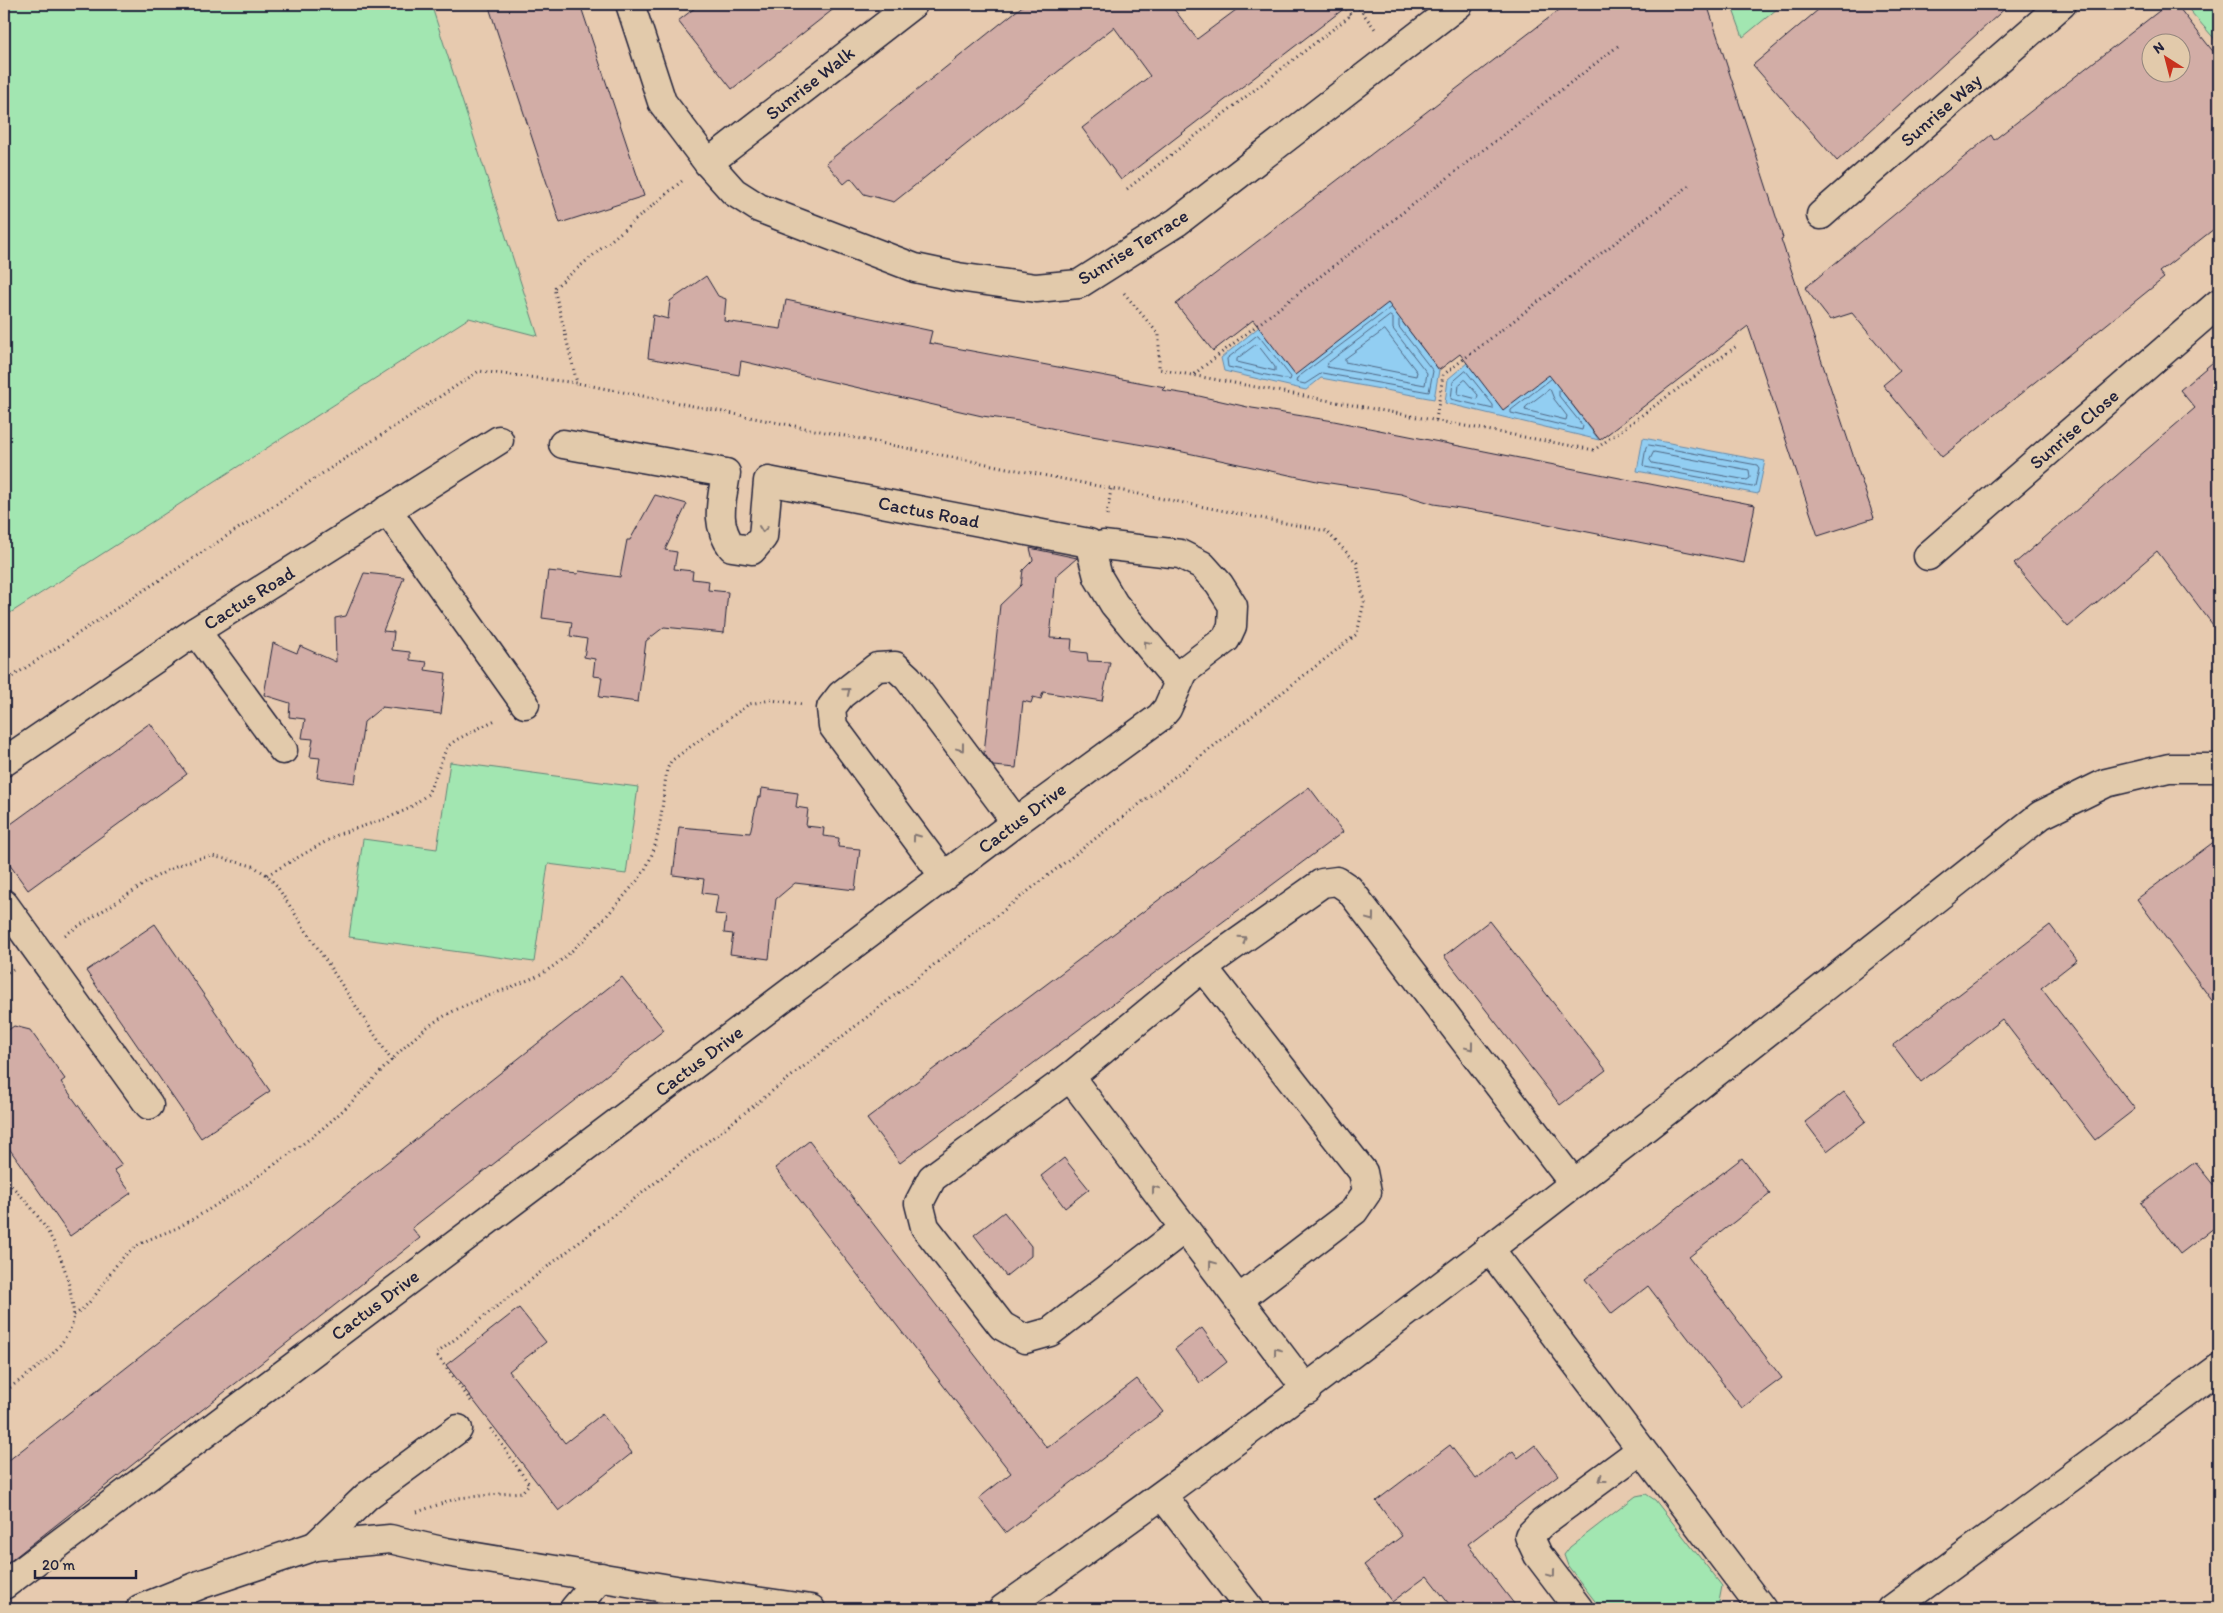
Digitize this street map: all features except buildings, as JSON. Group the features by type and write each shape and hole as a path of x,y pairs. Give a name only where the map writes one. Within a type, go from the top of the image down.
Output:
{"street":[{"path":"630,4 662,102 708,163"},
{"name":"Sunrise Walk","path":"708,163 913,4"},
{"name":"Sunrise Terrace","path":"708,163 734,192 759,208 915,268 958,277 1036,288 1079,284 1176,222 1458,4"},
{"name":"Sunrise Way","path":"1821,216 2062,4"},
{"name":"Sunrise Close","path":"1928,556 2219,303"},
{"name":"Cactus Road","path":"4,762 196,631 499,440"},
{"name":"Cactus Road","path":"563,444 726,473 720,521 723,535 732,547 742,549 752,550 762,537 768,480 1096,544"},
{"path":"387,510 525,704"},
{"path":"1096,544 1098,577 1114,604 1178,681"},
{"name":"Cactus Drive","path":"4,1585 944,876 1160,717 1167,708 1184,671 1192,663 1214,650 1226,639 1232,626 1233,606 1219,584 1202,565 1180,554 1096,544"},
{"path":"196,631 283,750"},
{"path":"944,876 833,726 831,708 841,695 877,667 895,666 908,678 1016,822"},
{"path":"1003,1609 1163,1496 1307,1390 1574,1184 2042,815 2106,783 2169,768 2219,768"},
{"path":"1185,1228 1050,1332 1025,1340 1002,1326 925,1227 919,1203 932,1178 1070,1077 1203,967 1322,884 1337,881 1350,889 1574,1184"},
{"path":"4,904 149,1105"},
{"path":"1203,967 1363,1172 1368,1192 1354,1211 1239,1299"},
{"path":"1070,1077 1307,1390"},
{"path":"1490,1248 1761,1609"},
{"path":"1892,1609 2219,1368"},
{"path":"315,1546 367,1496 458,1429"},
{"path":"1579,1609 1538,1555 1529,1536 1542,1523 1641,1450"},
{"path":"1163,1496 1250,1609"},
{"path":"140,1609 202,1584 315,1546 390,1539 446,1552 601,1578 811,1609"},
{"path":"574,1609 601,1578"}],"path":[{"path":"1127,189 1351,15 1342,4"},
{"path":"1356,4 1380,35"},
{"path":"1194,375 1618,46"},
{"path":"578,382 554,288 695,171 708,163"},
{"path":"1436,420 1443,376 1690,185"},
{"path":"1123,292 1159,336 1159,369 1594,450 1738,345"},
{"path":"4,682 479,371 578,382 1326,531 1357,563 1364,602 1357,634 436,1354 474,1405"},
{"path":"74,1315 87,1307 128,1252 154,1235 180,1226 240,1188 337,1116 419,1034 442,1017 471,1002 549,969 600,921 650,863 657,841 667,769 678,754 749,704 771,700 831,708"},
{"path":"267,875 339,834 386,819 408,809 428,794 447,747 456,740 525,704"},
{"path":"4,975 38,951 152,879 176,866 212,856 230,859 253,866 267,875 392,1061"},
{"path":"4,1179 36,1212 50,1236 62,1261 74,1315 70,1330 43,1363 4,1392"},
{"path":"390,1539 415,1512 458,1498 522,1492 529,1484 485,1420"}],"green space":[{"path":"4,4 431,4 538,336 469,318 4,617"},
{"path":"1731,4 1783,4 1743,37"},
{"path":"2184,4 2219,4 2219,44"},
{"path":"450,762 638,787 626,874 548,864 534,962 349,937 363,839 437,849"},
{"path":"1646,1494 1655,1500 1722,1586 1718,1607 1715,1609 1601,1609 1568,1566 1564,1555 1570,1547 1636,1496"}],"water":[{"path":"1630,117 1645,137 1403,323 1439,370 1434,399 1321,378 1306,390 1224,371 1221,358 1259,327"},
{"path":"1682,272 1563,393 1599,440 1445,403 1448,379 1467,363"},
{"path":"1643,438 1765,461 1758,494 1637,471"}]}
